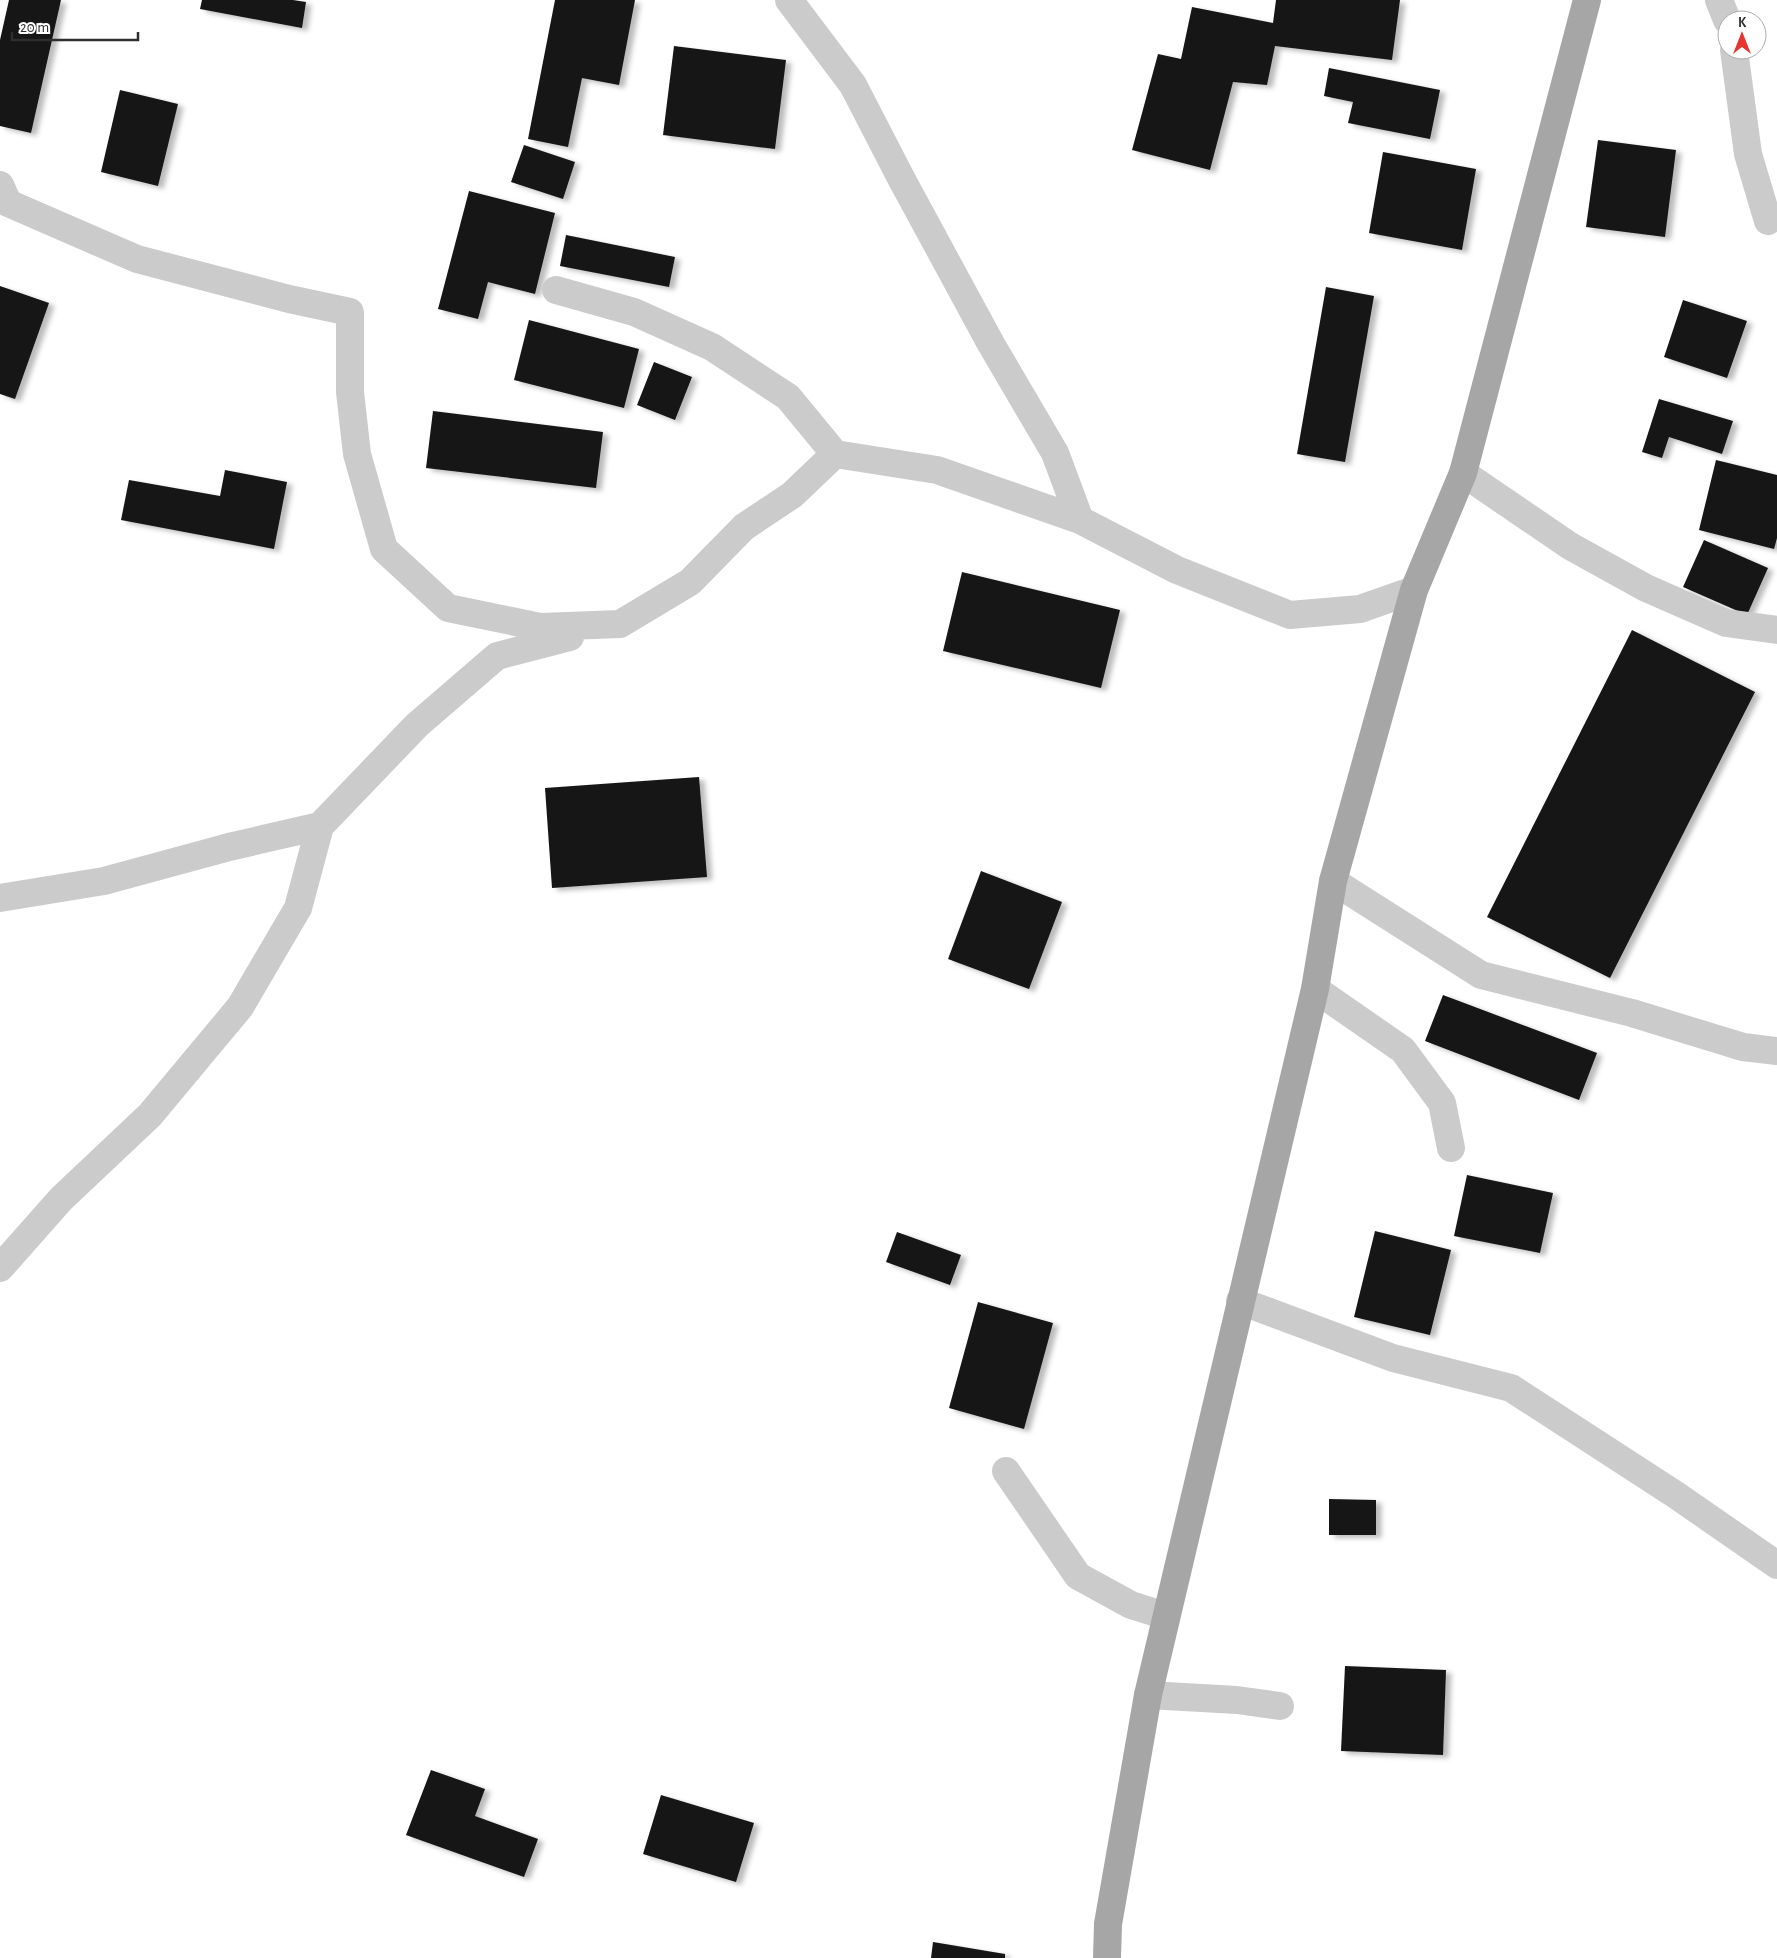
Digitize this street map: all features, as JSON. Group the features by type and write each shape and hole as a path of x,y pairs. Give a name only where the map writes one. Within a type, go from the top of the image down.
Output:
{"main road":[{"path":"1108,1958 1108,1924 1148,1695 1315,989 1333,881 1414,590 1463,473 1586,0"}],"street":[{"path":"789,0 853,85 991,344 1055,453 1080,520"},
{"path":"1735,60 1748,154 1768,220"},
{"path":"0,185 8,203 137,258 289,299 350,312 350,392 357,454 384,548 448,608 540,627 620,624"},
{"path":"556,290 634,312 712,347 788,397 835,454 937,470 1080,520 1177,570 1290,615 1360,609 1414,590"},
{"path":"0,1268 61,1199 150,1115 240,1008 298,908 320,826 417,724 497,656 620,624 690,582 744,527 792,495 835,454"},
{"path":"1463,473 1570,546 1646,588 1726,623 1777,630"},
{"path":"0,898 104,881 229,847 320,826"},
{"path":"1333,881 1481,975 1632,1013 1743,1047 1777,1051"},
{"path":"1315,989 1403,1050 1442,1103 1450,1148"},
{"path":"1240,1301 1393,1358 1511,1388 1676,1494 1777,1565"},
{"path":"1006,1471 1078,1576 1131,1605 1166,1616"},
{"path":"1148,1695 1237,1700 1280,1706"}],"building":[{"path":"9,0 61,0 31,133 0,126 0,40"},
{"path":"202,0 293,0 306,2 302,28 200,9"},
{"path":"555,0 635,0 619,85 582,78 568,147 528,139"},
{"path":"1276,0 1400,0 1392,60 1275,46 1267,85 1233,82 1210,170 1132,150 1158,54 1181,59 1192,7 1273,23"},
{"path":"674,46 786,60 775,149 663,135"},
{"path":"1329,68 1440,90 1430,139 1348,123 1353,102 1324,96"},
{"path":"120,90 178,104 158,186 101,172"},
{"path":"1598,140 1676,150 1665,237 1586,227"},
{"path":"524,145 575,162 563,199 511,182"},
{"path":"1383,152 1476,169 1462,250 1369,233"},
{"path":"469,191 555,213 535,294 488,282 478,319 438,309"},
{"path":"566,235 675,257 669,287 560,266"},
{"path":"0,286 49,303 15,399 0,394"},
{"path":"1326,287 1374,296 1345,462 1297,454"},
{"path":"1683,300 1747,321 1727,378 1664,357"},
{"path":"529,320 639,349 624,408 514,380"},
{"path":"654,362 692,377 675,420 637,405"},
{"path":"1659,399 1733,421 1722,454 1669,437 1662,458 1642,452"},
{"path":"433,411 603,432 596,488 426,468"},
{"path":"1716,460 1777,475 1777,538 1774,549 1699,530"},
{"path":"225,470 287,482 274,549 121,520 129,480 220,496"},
{"path":"1704,540 1768,568 1747,615 1683,587"},
{"path":"962,572 1120,610 1101,688 943,651"},
{"path":"1632,630 1755,692 1610,978 1487,917"},
{"path":"699,777 707,877 552,888 545,788"},
{"path":"981,871 1062,902 1029,989 948,959"},
{"path":"1443,995 1597,1053 1579,1100 1425,1041"},
{"path":"1467,1175 1553,1193 1540,1253 1454,1236"},
{"path":"1375,1231 1451,1250 1430,1335 1354,1317"},
{"path":"897,1232 961,1255 950,1285 886,1262"},
{"path":"978,1302 1053,1323 1024,1429 949,1408"},
{"path":"1329,1499 1376,1500 1376,1535 1329,1535"},
{"path":"1345,1666 1446,1670 1443,1755 1341,1751"},
{"path":"431,1770 485,1789 475,1816 538,1839 524,1877 406,1835"},
{"path":"661,1795 754,1823 736,1882 643,1854"},
{"path":"933,1942 1005,1954 1005,1958 931,1958"}]}
